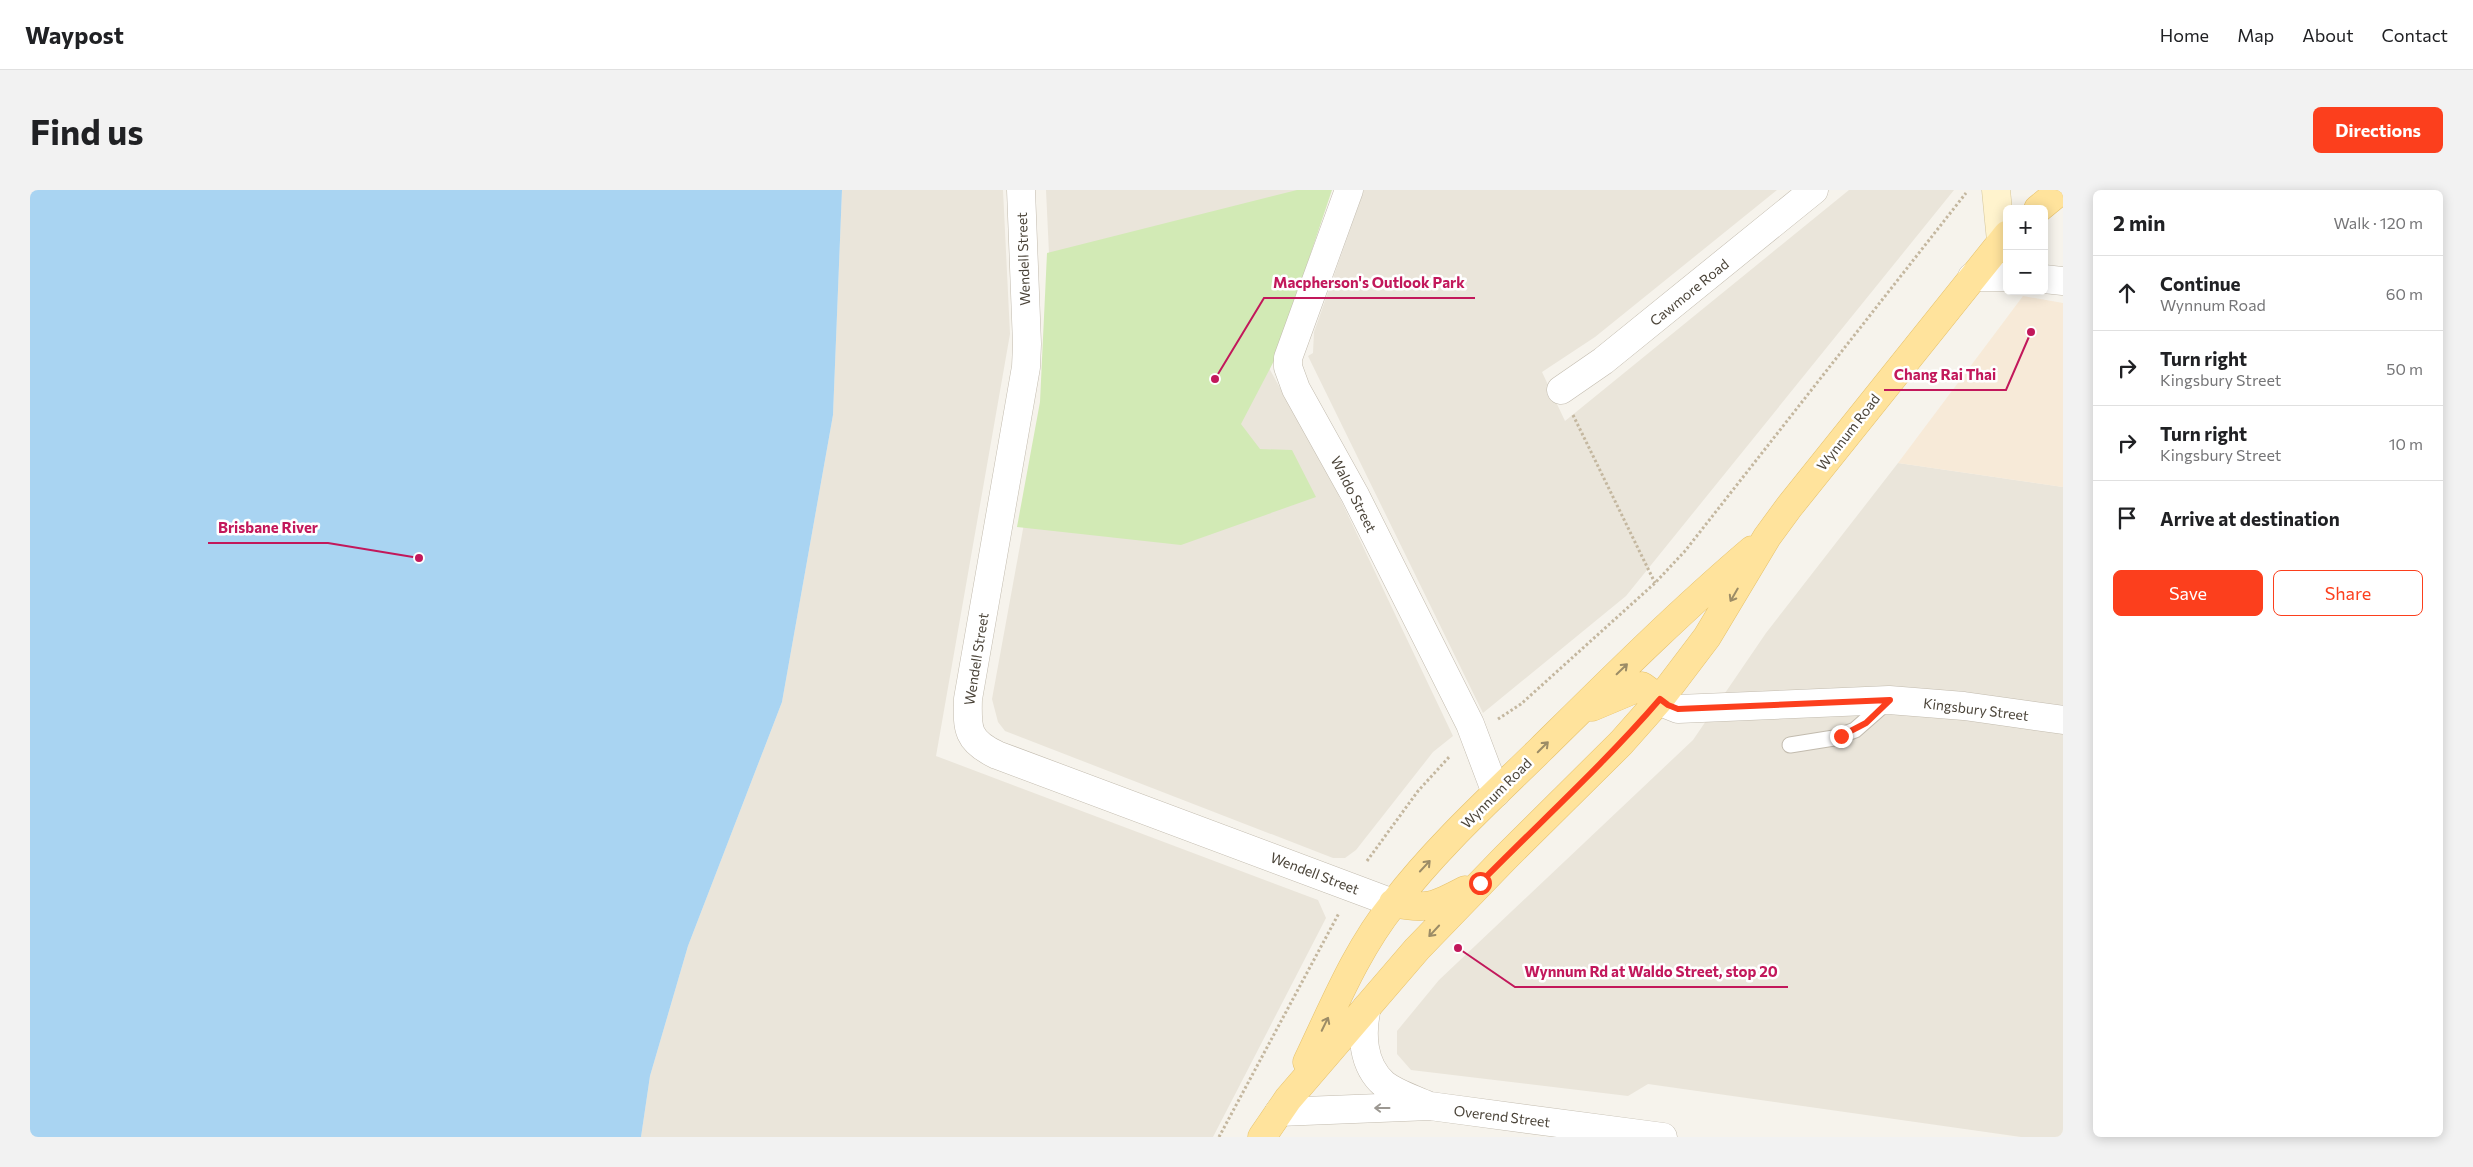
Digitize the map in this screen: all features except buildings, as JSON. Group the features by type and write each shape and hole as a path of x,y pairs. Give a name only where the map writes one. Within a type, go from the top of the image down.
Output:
{"main road":[{"path":"2022,205 2031,190"},
{"path":"2043,205 2061,190"},
{"name":"Wynnum Road","path":"1262,1137 1284,1105 1417,949 1480,883 1590,776 1660,699 1682,672 1723,613 1767,537 2003,238"},
{"name":"Wynnum Road","path":"1284,1105 1356,961 1393,903 1452,837 1672,620 1767,537"},
{"path":"1575,715 1644,686 1660,699"},
{"path":"1393,903 1419,908 1434,905 1480,883"}],"street":[{"name":"Wendell Street","path":"1020,190 1026,367 968,699 968,722 972,738 978,745 996,755 1393,903"},
{"name":"Waldo Street","path":"1349,190 1288,358 1288,367 1296,389 1355,494 1475,735 1496,794"},
{"name":"Cawmore Road","path":"1561,390 1603,361 1814,190"},
{"path":"1996,190 2003,226"},
{"path":"1972,277 2003,277"},
{"path":"2048,279 2063,281"},
{"name":"Kingsbury Street","path":"1660,699 1678,709 1890,700 1964,706 2063,720"},
{"name":"Overend Street","path":"1367,1007 1363,1039 1367,1059 1377,1076 1385,1085 1430,1106"},
{"name":"Overend Street","path":"1284,1105 1430,1106 1664,1137"}],"lane":[{"path":"1790,745 1834,738 1855,730 1890,700"}],"path":[{"path":"1219,1137 1365,864 1418,791 1443,763 1475,735 1521,704 1655,583 1685,551 1968,190"},
{"path":"1561,390 1655,583"}],"shaded area":[{"path":"842,190 1003,190 1010,334 936,756 1318,900 1326,918 1213,1137 641,1137 650,1076 688,946 782,702 833,415"},
{"path":"1046,190 1330,190 1269,368 1337,492 1453,736 1433,752 1356,850 1345,858 1333,858 1005,731 998,722 992,699 1054,359"},
{"path":"1364,190 1777,190 1595,337 1542,372 1565,421 1849,190 1954,190 1626,596 1483,713 1308,356 1313,353 1314,332"},
{"path":"2023,296 2063,303 2063,487 1898,463"},
{"path":"1898,463 2063,487 2063,1137 2021,1137 1648,1084 1628,1096 1411,1070 1397,1054 1397,1031 1439,980 1693,740 1766,633"}],"green space":[{"path":"1297,190 1332,190 1276,357 1241,424 1260,449 1292,450 1316,497 1181,545 1017,527 1040,402 1047,253"}],"water":[{"path":"30,190 842,190 833,415 782,702 688,946 650,1076 641,1137 30,1137"}],"place":[{"name":"Chang Rai Thai","path":"2031,332"},
{"name":"Macpherson's Outlook Park","path":"1215,379"},
{"name":"Brisbane River","path":"419,558"},
{"name":"Wynnum Rd at Waldo Street, stop 20","path":"1458,948"}],"route":[{"path":"1480,883 1577,789 1621,744 1660,699 1678,709 1890,700 1866,723 1841,736"}]}
